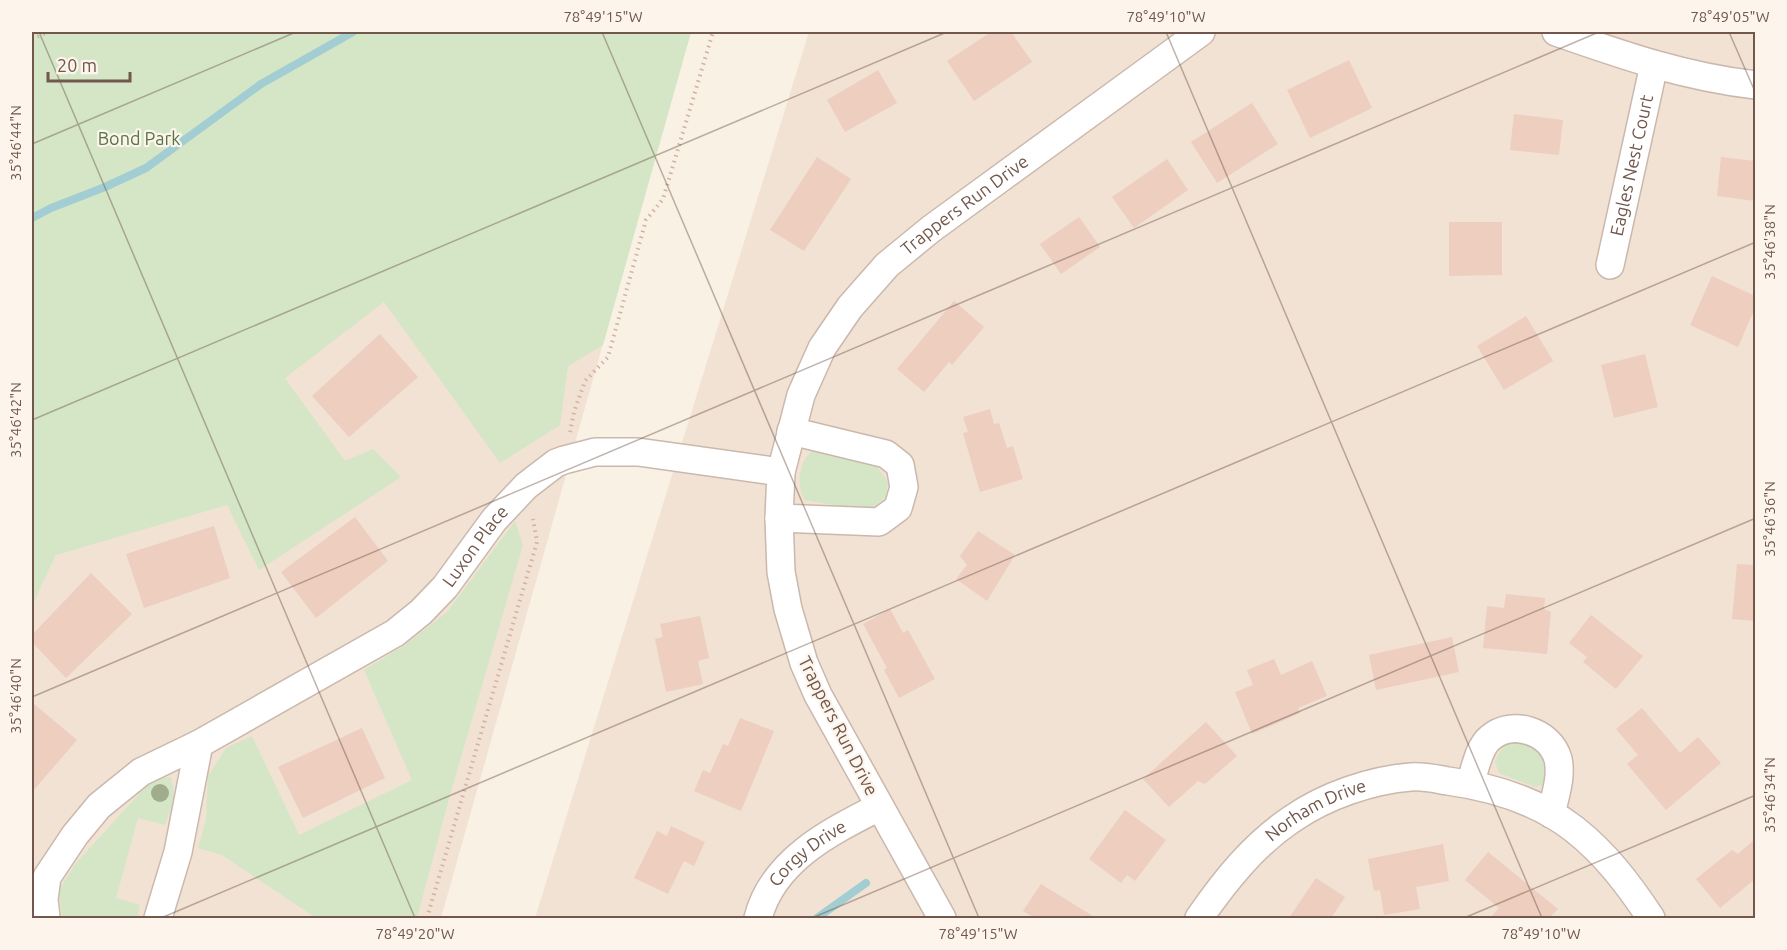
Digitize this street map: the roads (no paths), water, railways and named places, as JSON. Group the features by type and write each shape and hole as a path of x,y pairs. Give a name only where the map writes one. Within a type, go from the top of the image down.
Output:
{"street":[{"name":"Trappers Run Drive","path":"942,918 818,695 804,663 788,609 781,572 779,518 781,472 801,395 822,348 850,307 887,265 931,229 1201,32"},
{"path":"1556,32 1654,65 1734,83 1755,85"},
{"name":"Eagles Nest Court","path":"1610,266 1654,65"},
{"path":"779,518 879,522 898,508 904,487 900,465 886,454 791,431"},
{"name":"Luxon Place","path":"46,918 44,899 47,877 75,835 99,806 141,772 199,744 395,633 445,588 494,520 526,486 556,463 596,452 638,452 781,472"},
{"path":"1470,784 1483,746 1490,738 1509,729 1533,732 1543,738 1557,757 1559,781 1551,814"},
{"path":"158,918 178,852 199,744"},
{"name":"Norham Drive","path":"1199,918 1240,864 1292,818 1323,801 1380,783 1411,777 1470,784 1514,796 1551,814 1572,827 1603,855 1620,874 1651,918"},
{"name":"Corgy Drive","path":"758,918 769,890 783,871 802,852 819,839 879,807"}],"waterway":[{"path":"32,218 146,168 261,84 353,32"},
{"path":"817,918 866,883"}],"park label":[{"name":"Bond Park","path":"139,139"}]}
